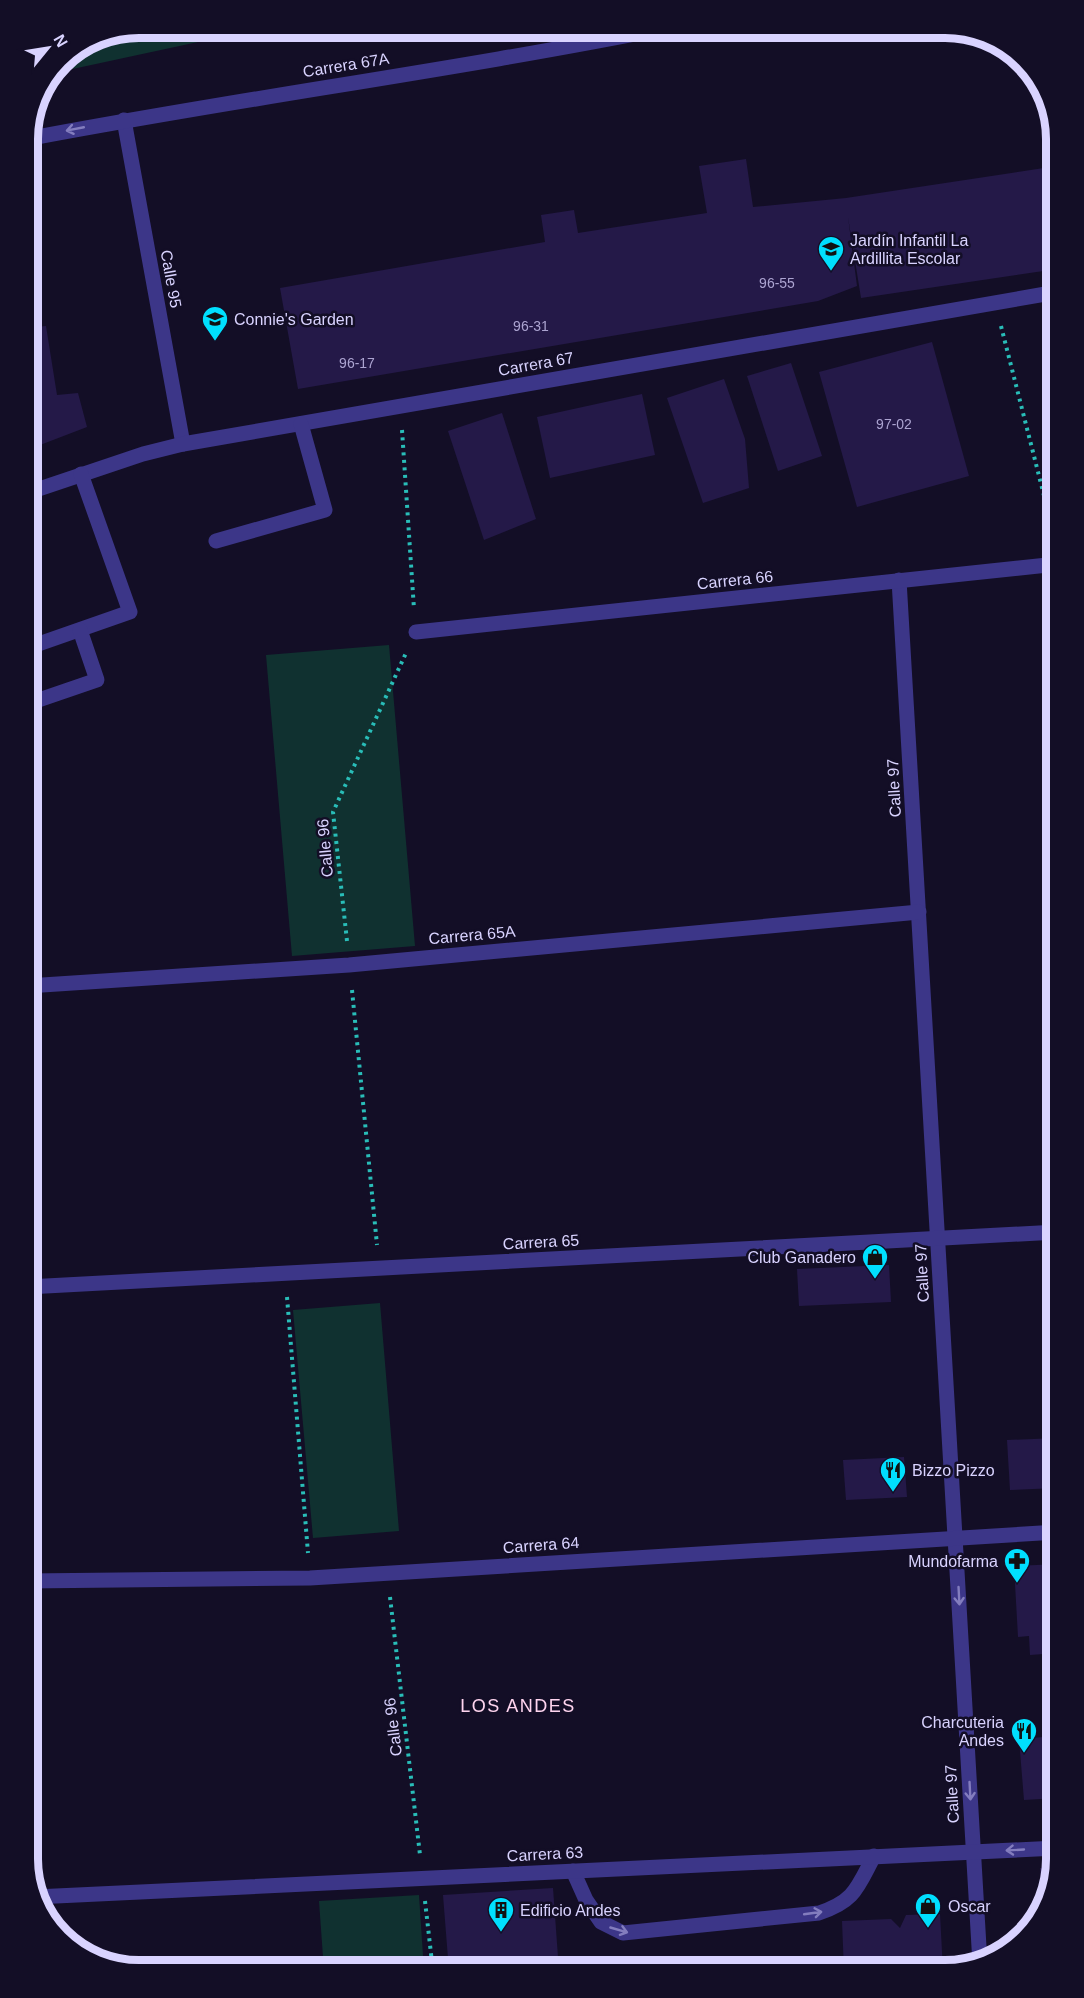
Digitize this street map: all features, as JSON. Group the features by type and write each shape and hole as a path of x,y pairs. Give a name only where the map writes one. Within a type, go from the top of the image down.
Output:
{"street":[{"name":"Carrera 67A","path":"38,137 124,120 616,38"},
{"name":"Calle 95","path":"124,120 183,444"},
{"name":"Carrera 67","path":"38,489 143,454 183,444 1046,294"},
{"path":"216,541 325,510 301,424"},
{"path":"38,644 130,612 81,474"},
{"name":"Carrera 66","path":"416,632 1046,565"},
{"name":"Calle 97","path":"899,580 979,1954"},
{"path":"38,700 97,680 80,630"},
{"name":"Carrera 65A","path":"38,985 349,965 919,912"},
{"name":"Carrera 65","path":"38,1286 1046,1233"},
{"name":"Carrera 64","path":"38,1581 310,1578 1046,1533"},
{"name":"Carrera 63","path":"45,1896 1046,1849"},
{"path":"573,1870 586,1900 601,1922 623,1933 819,1913 839,1906 854,1893 874,1856"}],"path":[{"path":"995,302 1046,502"},
{"name":"Calle 96","path":"380,1268 333,812 416,632 401,406"},
{"path":"285,1273 310,1578"},
{"name":"Calle 96","path":"387,1573 432,1960"}],"green space":[{"path":"125,38 217,38 78,68 78,58 88,51"},
{"path":"389,645 415,946 292,956 266,655"},
{"path":"380,1303 399,1531 313,1538 293,1310"},
{"path":"419,1895 423,1960 323,1960 319,1901"}],"building":[{"path":"1035,91 1041,105 1037,106"},
{"path":"746,159 753,207 846,198 1046,168 1046,271 861,298 848,217 857,286 818,301 298,389 280,288 545,242 541,215 574,210 578,233 707,213 699,166"},
{"path":"46,326 57,395 78,393 87,427 38,446 38,327"},
{"path":"932,342 969,476 857,507 819,372"},
{"path":"791,363 822,456 778,471 747,376"},
{"path":"724,379 745,439 749,488 703,503 667,398"},
{"path":"642,394 655,455 550,478 537,417"},
{"path":"502,413 536,519 484,540 448,431"},
{"path":"889,1265 891,1302 799,1306 797,1269"},
{"path":"1046,1438 1046,1488 1010,1490 1007,1440"},
{"path":"904,1457 907,1497 846,1500 843,1460"},
{"path":"1046,1565 1046,1654 1030,1655 1029,1636 1018,1637 1014,1566"},
{"path":"1046,1737 1046,1799 1024,1800 1019,1739"},
{"path":"1040,1868 1046,1868 1042,1889"},
{"name":"Edificio Andes","path":"553,1888 558,1960 448,1960 443,1895"},
{"path":"940,1914 942,1960 844,1960 842,1921 891,1919 900,1928 906,1915"}],"place":[{"name":"Jardín Infantil La Ardillita Escolar","path":"831,272"},
{"name":"Connie's Garden","path":"215,342"},
{"name":"Club Ganadero","path":"875,1280"},
{"name":"Bizzo Pizzo","path":"893,1493"},
{"name":"Mundofarma","path":"1017,1584"},
{"name":"Charcuteria Andes","path":"1024,1754"},
{"name":"Oscar","path":"928,1929"},
{"name":"Edificio Andes","path":"501,1933"}],"district":[{"name":"LOS ANDES","path":"518,1706"}]}
